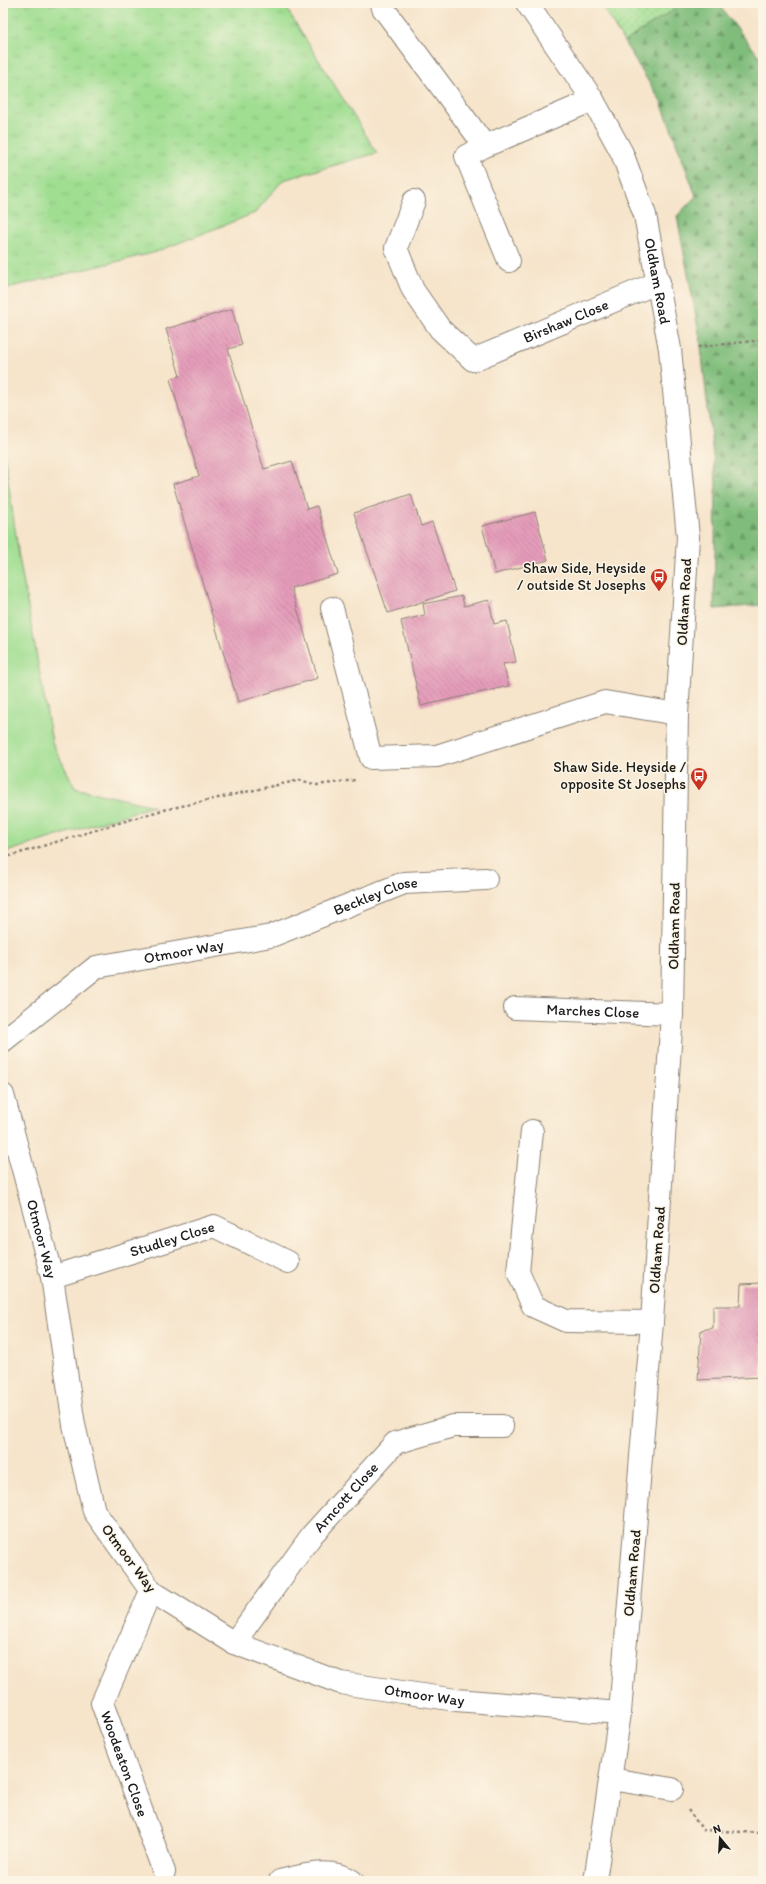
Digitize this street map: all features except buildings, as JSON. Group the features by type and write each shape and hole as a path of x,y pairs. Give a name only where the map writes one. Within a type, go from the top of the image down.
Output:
{"street":[{"path":"382,3 383,8 485,146"},
{"name":"Oldham Road","path":"527,3 593,100 622,153 645,215 659,282 670,350 688,537 677,714 672,1014 652,1322 620,1713 612,1779 595,1881"},
{"path":"509,261 466,156 485,146 593,100"},
{"name":"Birshaw Close","path":"414,201 396,248 413,290 440,329 473,360 659,282"},
{"path":"332,608 371,758 437,756 605,702 677,714"},
{"name":"Beckley Close","path":"270,936 404,883 486,879"},
{"name":"Otmoor Way","path":"3,1041 96,967 270,936"},
{"name":"Marches Close","path":"515,1008 672,1014"},
{"name":"Otmoor Way","path":"3,1095 52,1277 74,1425 94,1511 151,1591 234,1643 341,1683 456,1700 620,1713"},
{"path":"532,1131 518,1272 533,1306 566,1321 652,1322"},
{"name":"Studley Close","path":"52,1277 214,1226 288,1262"},
{"name":"Arncott Close","path":"234,1643 312,1535 395,1443 453,1426 502,1426"},
{"name":"Woodeaton Close","path":"151,1591 102,1703 164,1872"},
{"path":"612,1779 672,1789"},
{"path":"280,1881 302,1875 322,1873 344,1876 352,1881"}],"path":[{"path":"670,350 763,340"},
{"path":"3,858 174,808 300,780 317,785 357,780"},
{"path":"672,1789 703,1830 763,1833"}],"green space":[{"path":"3,3 283,3 377,153 283,180 255,213 153,253 3,289"},
{"path":"600,3 684,3 624,42"},
{"path":"684,3 717,3 763,61 763,605 714,609 716,484 700,338 677,216 696,196 661,102 624,42"},
{"path":"3,446 19,557 52,742 75,788 153,806 3,853"}],"place":[{"name":"Shaw Side, Heyside / outside St Josephs","path":"659,592"},
{"name":"Shaw Side. Heyside / opposite St Josephs","path":"699,791"}]}
